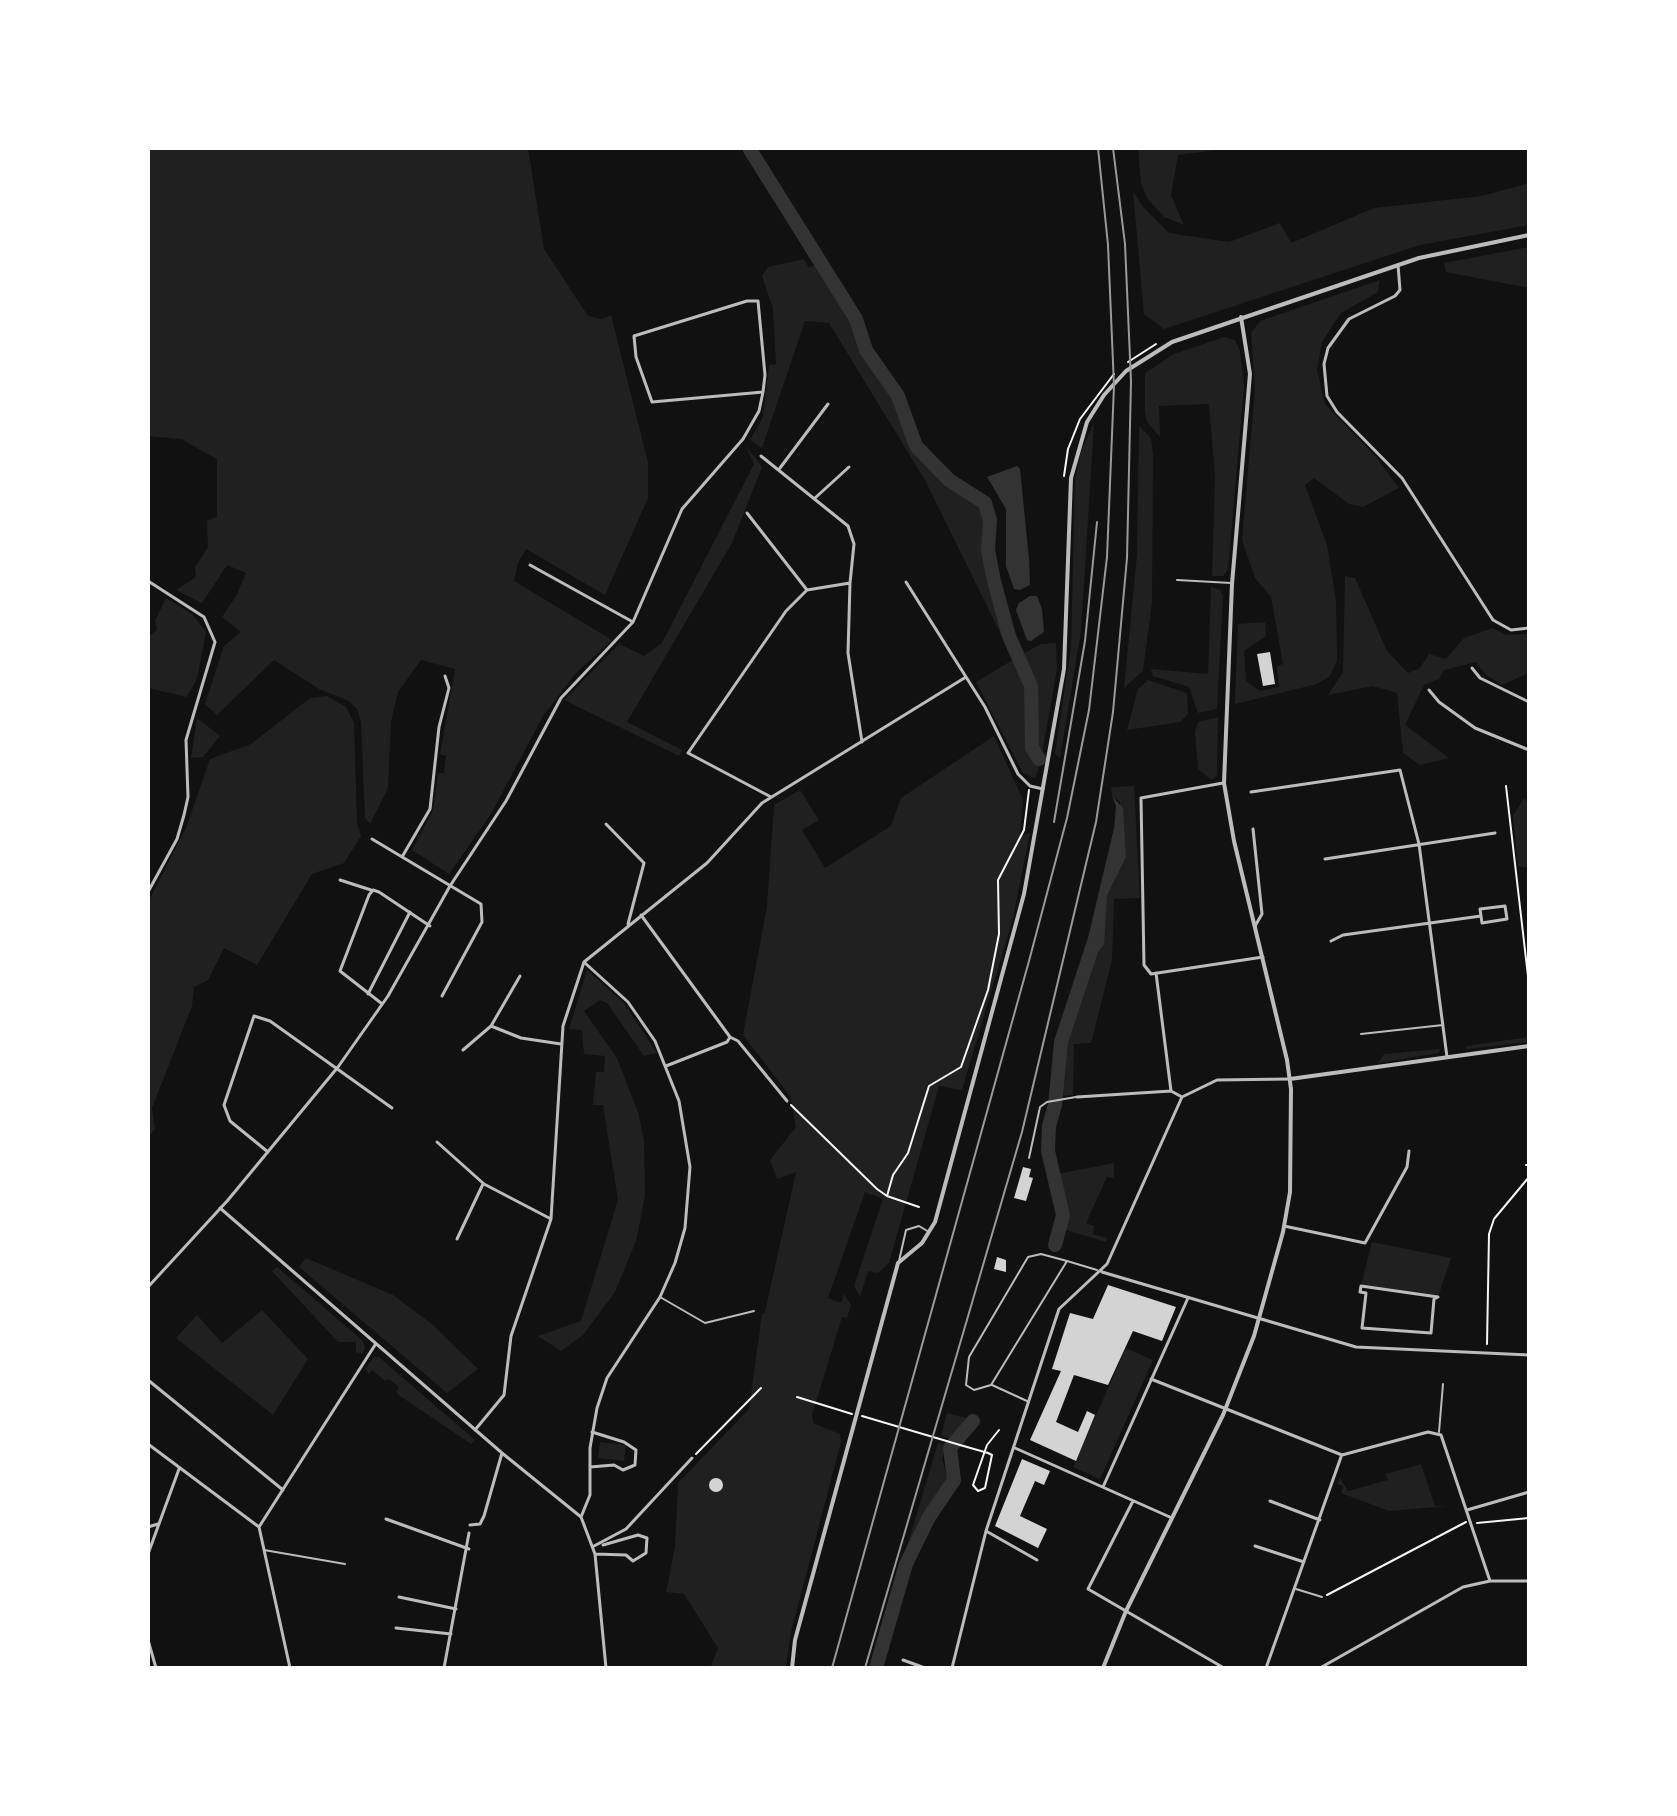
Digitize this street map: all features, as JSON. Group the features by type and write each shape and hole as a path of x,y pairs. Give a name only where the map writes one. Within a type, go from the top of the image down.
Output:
{"street":[{"path":"792,1668 795,1640 898,1263 930,1233 1024,894 1064,669 1071,478 1081,434 1104,395 1135,363 1186,336 1398,265 1467,246 1529,235"},
{"path":"1398,265 1400,290 1395,296 1349,319 1328,348 1324,364 1327,396 1337,412 1402,478 1493,620 1511,630 1529,628"},
{"path":"148,1287 220,1208 338,1067 382,1003 430,926 450,886 506,801 561,698 633,622 682,509 743,439 759,411 763,392 764,349 758,301 747,301 634,336 632,341 652,402 763,392"},
{"path":"1103,1668 1126,1611 1225,1409 1259,1319 1284,1226 1290,1175 1289,1079 1224,783 1232,584 1250,374 1241,317"},
{"path":"780,468 828,404"},
{"path":"761,456 780,468 848,526 853,535 848,653 862,742"},
{"path":"815,498 849,467"},
{"path":"747,513 807,590"},
{"path":"530,565 633,622"},
{"path":"148,581 204,617 215,642 186,740 188,797 184,815 177,839 148,892"},
{"path":"906,582 966,677 1018,774 1030,786 1043,789"},
{"path":"771,797 688,753 786,611 807,590 850,583"},
{"path":"1472,668 1480,678 1529,702"},
{"path":"402,857 430,809 439,727 449,688 445,676"},
{"path":"475,1430 504,1395 511,1336 551,1219 561,1044 571,995 584,962 707,863 753,810 966,677"},
{"path":"1429,690 1439,702 1475,728 1529,750"},
{"path":"1251,792 1400,770 1419,844 1447,1057"},
{"path":"1224,783 1141,798 1144,965 1151,974 1263,957"},
{"path":"606,824 641,857 644,874 628,924"},
{"path":"1253,829 1262,914 1255,926"},
{"path":"1325,859 1495,833"},
{"path":"372,839 481,904 482,922 442,996"},
{"path":"340,880 373,890 430,926"},
{"path":"373,890 340,965 345,978 382,1003"},
{"path":"1505,906 1507,919 1482,923 1481,916 1480,909 1505,906"},
{"path":"368,994 410,912"},
{"path":"641,915 730,1037 738,1041 787,1101"},
{"path":"1331,941 1343,935 1481,916"},
{"path":"581,1517 590,1495 592,1432 607,1378 660,1297 685,1228 690,1167 679,1101 649,1030 628,1002 584,962"},
{"path":"1156,973 1171,1091"},
{"path":"463,1050 491,1026 520,976"},
{"path":"268,1152 225,1113 224,1105 254,1016 270,1021 392,1108"},
{"path":"491,1026 521,1038 561,1044"},
{"path":"666,1066 727,1042 730,1037"},
{"path":"952,1668 986,1531 1059,1309 1102,1272 1182,1097 1217,1080 1289,1079 1528,1046"},
{"path":"1077,1097 1171,1091 1182,1097"},
{"path":"437,1142 483,1184 551,1219"},
{"path":"1284,1226 1365,1243 1407,1167 1409,1151"},
{"path":"457,1239 483,1184"},
{"path":"220,1208 475,1430 581,1517 594,1547 606,1668"},
{"path":"1102,1272 1356,1347 1529,1355"},
{"path":"1361,1286 1438,1297 1434,1299 1431,1333 1362,1328 1366,1293 1360,1292 1361,1286"},
{"path":"1103,1487 1188,1298"},
{"path":"259,1527 375,1344"},
{"path":"1151,1379 1342,1455 1426,1433 1438,1433 1444,1438 1490,1581"},
{"path":"148,1380 283,1490"},
{"path":"590,1467 614,1465 623,1470 635,1465 636,1450 624,1442 592,1432"},
{"path":"148,1444 259,1527 290,1668"},
{"path":"1015,1448 1173,1519"},
{"path":"470,1525 480,1524 484,1516 502,1453"},
{"path":"1266,1668 1342,1455"},
{"path":"594,1547 626,1529 692,1458"},
{"path":"148,1554 179,1469"},
{"path":"1467,1510 1529,1492"},
{"path":"1133,1501 1088,1589 1224,1668"},
{"path":"1270,1501 1320,1520"},
{"path":"386,1519 469,1549"},
{"path":"148,1527 158,1524"},
{"path":"986,1531 1037,1560"},
{"path":"444,1668 469,1549 469,1533"},
{"path":"594,1547 638,1535 647,1538 646,1553 633,1561 626,1555 595,1554"},
{"path":"1255,1546 1304,1562"},
{"path":"1320,1668 1463,1587 1490,1581 1529,1581"},
{"path":"399,1597 456,1609"},
{"path":"396,1628 451,1634"},
{"path":"148,1640 156,1668"},
{"path":"903,1660 925,1668"}],"lane":[{"path":"1177,580 1232,584"},
{"path":"1361,1034 1443,1025"},
{"path":"1528,1046 1529,1059"},
{"path":"1029,1158 1040,1107 1047,1102 1077,1097"},
{"path":"898,1263 906,1230 919,1226 930,1233"},
{"path":"1029,1402 991,1385 974,1390 966,1385 964,1375 969,1357 1024,1261 1033,1254 1102,1272"},
{"path":"991,1385 1067,1261"},
{"path":"660,1297 705,1323 754,1311"},
{"path":"1438,1433 1442,1425 1443,1384"},
{"path":"264,1550 345,1564"},
{"path":"1294,1589 1322,1597"},
{"path":"907,1668 909,1662"}],"path":[{"path":"887,1196 889,1183 908,1153 929,1086 961,1067 988,990 999,934 998,880 1024,830 1030,786"},
{"path":"1506,786 1529,985"},
{"path":"787,1101 859,1174 887,1196 919,1207"},
{"path":"1487,1344 1489,1234 1494,1219 1529,1177"},
{"path":"692,1458 761,1388"},
{"path":"797,1397 870,1419 960,1445 974,1449 988,1453 993,1459 985,1488 978,1491 973,1485 982,1458 987,1445 999,1430"},
{"path":"1322,1597 1435,1536 1472,1522 1529,1518"}],"shaded area":[{"path":"148,148 528,148 544,249 588,316 602,319 611,315 648,462 648,498 605,595 526,549 518,563 514,581 612,640 576,673 543,716 491,814 449,874 412,850 433,810 438,773 444,773 446,756 440,754 455,669 421,660 398,692 391,722 388,788 370,824 365,818 361,722 357,709 349,701 319,689 274,660 217,715 205,704 224,646 241,632 222,617 246,573 227,565 202,603 176,590 196,577 195,567 208,547 207,521 217,517 217,459 181,439 148,436"},
{"path":"1138,148 1232,148 1178,155 1171,195 1184,225 1164,217 1147,198 1141,183"},
{"path":"1529,183 1529,225 1420,245 1164,329 1144,314 1133,191 1143,207 1169,233 1229,242 1280,223 1291,243 1374,208 1482,196"},
{"path":"1529,247 1529,288 1446,272 1444,263"},
{"path":"804,259 809,268 816,264 839,298 872,367 894,396 913,449 932,471 976,498 983,508 984,551 1011,655 926,482 829,323 805,321 762,448 750,440 763,417 769,365 776,364 773,309 762,276 768,267"},
{"path":"1380,280 1378,292 1341,313 1322,342 1317,370 1325,404 1375,456 1399,488 1363,507 1349,504 1314,478 1305,485 1327,545 1336,601 1337,661 1330,676 1317,684 1235,704 1238,624 1265,622 1266,636 1244,651 1246,681 1260,691 1279,687 1277,666 1283,664 1271,597 1255,578 1242,540 1255,389 1251,333 1260,321"},
{"path":"1224,337 1235,340 1240,351 1244,387 1228,570 1223,576 1212,576 1215,477 1209,404 1159,406 1160,437 1147,422 1145,373 1174,354"},
{"path":"1094,423 1081,631 1060,758 1055,754 1071,647 1075,479 1081,452"},
{"path":"1139,426 1151,438 1153,456 1152,602 1143,671 1124,688 1137,555"},
{"path":"746,446 762,467 732,543 627,722 682,750 679,756 564,700 619,644 644,656 662,643 754,464"},
{"path":"1017,466 1020,469 1030,585 1020,590 1014,589 1006,566 1006,509 987,477"},
{"path":"1345,576 1355,578 1387,651 1408,673 1420,668 1429,654 1446,659 1464,638 1493,628 1506,635 1529,634 1529,673 1502,685 1486,675 1476,662 1444,670 1439,679 1424,685 1405,725 1449,758 1420,765 1403,753 1397,693 1373,686 1328,695 1343,672"},
{"path":"1211,587 1220,590 1223,596 1217,709 1198,713 1189,687 1153,676 1151,669 1208,674"},
{"path":"1030,596 1037,596 1042,609 1044,632 1031,641 1027,640 1016,610 1019,603"},
{"path":"166,598 192,614 206,632 197,679 187,697 148,688 148,637 157,630 155,621"},
{"path":"1056,643 1057,669 1042,754 1037,752 1036,698 1021,655 1041,644"},
{"path":"1014,659 1029,696 1029,749 1040,765 1035,778 1023,773 976,682"},
{"path":"1148,680 1187,693 1188,714 1180,722 1127,730 1138,689"},
{"path":"327,696 346,707 354,723 357,823 361,836 344,863 312,874 257,965 224,948 208,980 194,987 192,1006 152,1108 155,1129 148,1138 148,902 186,828 210,759 251,744 310,698"},
{"path":"1218,717 1217,776 1211,780 1198,769 1195,733 1198,722"},
{"path":"197,718 220,736 203,757 191,758"},
{"path":"994,736 1023,800 1020,836 1030,833 1013,918 962,1090 939,1086 889,1263 878,1273 868,1271 860,1297 854,1286 883,1199 865,1192 828,1298 841,1303 844,1294 851,1305 847,1318 842,1317 812,1415 813,1423 840,1434 841,1442 791,1632 786,1668 704,1668 711,1666 718,1648 684,1594 666,1592 675,1547 678,1483 749,1409 762,1314 765,1312 796,1172 777,1179 770,1160 796,1127 790,1096 743,1035 767,907 774,805 800,790 819,820 802,830 825,868 891,826 901,798"},
{"path":"1134,786 1140,898 1114,899 1112,960 1091,1043 1074,1044 1073,1095 1060,1096 1065,1043 1087,966 1094,958 1107,896 1116,878 1120,802 1112,796 1111,787"},
{"path":"1112,796 1123,808 1126,857 1107,896 1104,944 1092,960 1084,955 1114,828 1116,806"},
{"path":"1524,798 1529,804 1529,868 1518,866 1513,816"},
{"path":"587,970 624,1003 657,1053 644,1056 607,1003 600,1000 584,1011 617,1058 638,1112 644,1140 645,1196 636,1241 615,1292 583,1335 561,1351 538,1336 581,1321 618,1200 603,1105 593,1105 596,1072 604,1072 605,1056 584,1054 582,1030 569,1029"},
{"path":"1529,1037 1529,1042 1466,1049 1466,1046"},
{"path":"1440,1049 1439,1053 1378,1063 1384,1054"},
{"path":"1114,1163 1114,1178 1107,1177 1086,1223 1094,1226 1093,1234 1107,1238 1106,1242 1066,1230 1068,1210 1057,1174"},
{"path":"1372,1242 1451,1258 1438,1297 1361,1286"},
{"path":"306,1258 393,1295 432,1324 478,1369 447,1393 299,1267"},
{"path":"277,1267 363,1341 365,1348 362,1354 356,1352 356,1342 338,1342 272,1271"},
{"path":"262,1310 308,1359 273,1415 176,1338 197,1315 222,1343"},
{"path":"1126,1348 1153,1360 1100,1479 1073,1467"},
{"path":"374,1357 379,1357 475,1440 471,1444 397,1394 398,1386 389,1379 385,1381 372,1370 369,1374 365,1369"},
{"path":"947,1413 969,1419 952,1439 941,1436"},
{"path":"600,1442 626,1445 624,1461 598,1458"},
{"path":"938,1443 946,1445 942,1459 948,1480 924,1513 904,1557"},
{"path":"1421,1464 1435,1506 1448,1506 1389,1511 1341,1493 1343,1486 1337,1484 1340,1478 1348,1491 1388,1480 1386,1474"}],"building":[{"path":"1270,652 1275,684 1263,686 1257,654"},
{"path":"1023,1167 1031,1169 1029,1177 1033,1178 1026,1201 1014,1198"},
{"path":"997,1257 1006,1260 1006,1272 994,1269"},
{"path":"1108,1285 1176,1307 1162,1341 1133,1331 1108,1385 1074,1375 1056,1422 1078,1432 1087,1411 1095,1415 1076,1461 1030,1440 1061,1371 1052,1369 1070,1313 1093,1319"},
{"path":"1022,1459 1050,1471 1044,1485 1035,1481 1020,1516 1047,1529 1038,1548 995,1526"},
{"path":"716,1478 723,1485 716,1492 709,1485"}],"waterway":[{"path":"749,148 856,319 866,350 898,396 916,446 949,480 985,503 990,520 988,550 994,581 1009,636 1031,686 1032,748 1039,759"},
{"path":"1055,1245 1063,1215 1048,1151 1049,1126 1055,1105 1061,1042 1095,939"},
{"path":"876,1668 906,1564 929,1517 954,1480 950,1448 973,1421"}],"railway":[{"path":"832,1668 1029,961 1067,818 1089,710 1107,557 1114,386 1108,245 1098,148"},
{"path":"865,1668 1022,1132 1096,822 1113,712 1127,558 1131,381 1125,244 1113,148"},
{"path":"1054,822 1085,641 1097,522"}]}
